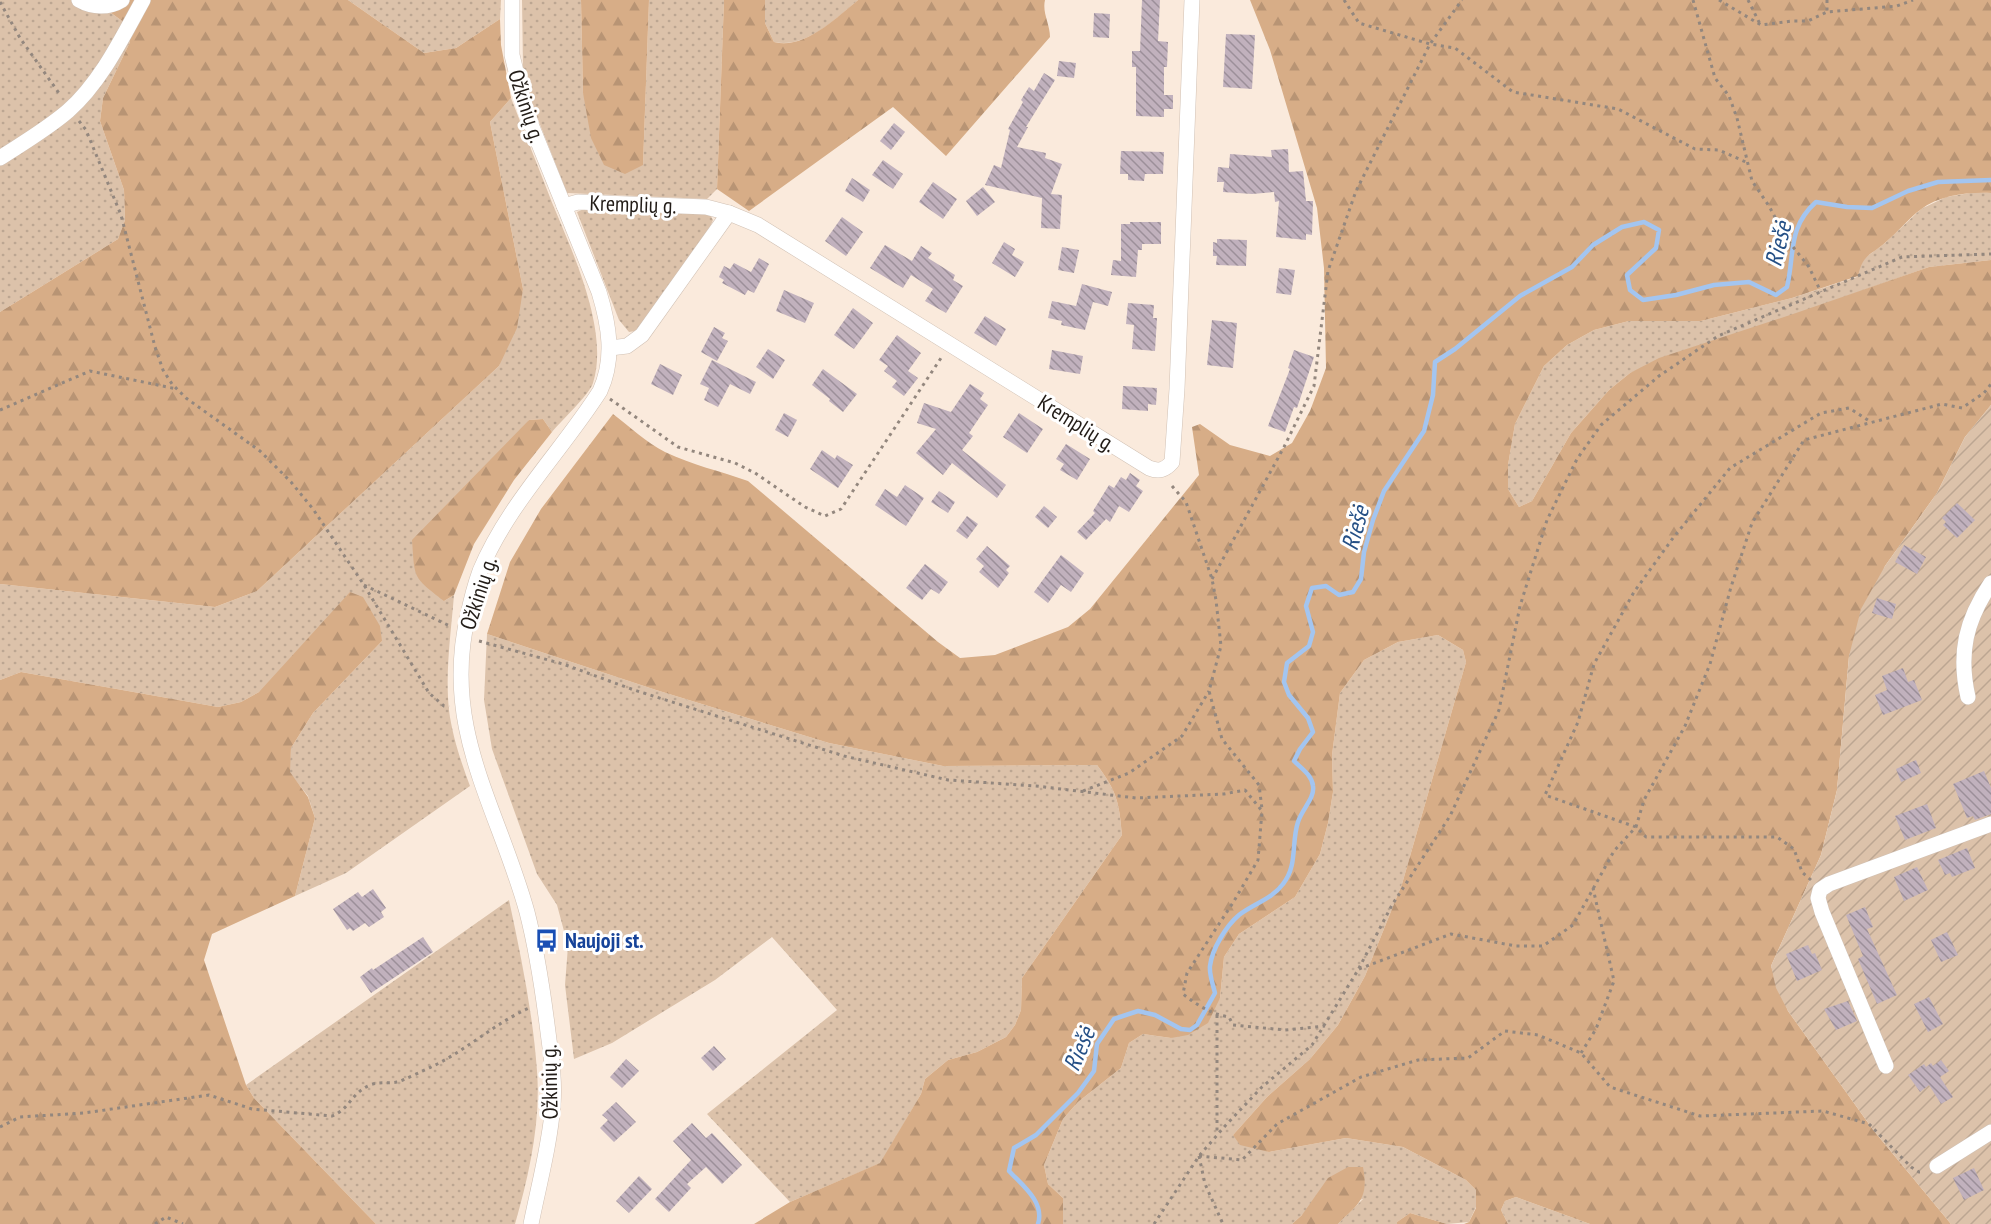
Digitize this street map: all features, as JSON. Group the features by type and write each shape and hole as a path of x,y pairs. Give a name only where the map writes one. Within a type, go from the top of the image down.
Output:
{"street":[{"path":"79,0 86,4 111,7 122,0"},
{"path":"0,158 44,130 70,109 98,76 143,0"},
{"name":"Ožkinių g.","path":"512,0 512,55 526,112 599,292 605,313 610,348 606,378 600,391 525,492 496,539 480,573 464,633 460,680 467,735 482,786 526,911 544,1001 554,1081 550,1134 531,1224"},
{"name":"Kremplių g.","path":"564,206 578,202 706,207 729,213 758,225 1149,468 1156,471 1167,468 1172,462 1177,389 1192,0"},
{"path":"610,348 627,346 642,335 729,213"},
{"path":"1968,697 1963,662 1965,638 1972,617 1991,583"},
{"path":"1886,1066 1822,912 1818,898 1820,890 1829,884 1991,824"},
{"path":"1937,1166 1991,1131"}],"path":[{"path":"1344,0 1359,23 1430,44 1455,48 1513,92 1618,110 1695,149 1719,150 1748,163"},
{"path":"1212,579 1284,447 1314,386 1329,270 1356,191 1430,44 1462,0"},
{"path":"1693,0 1715,78 1729,96 1737,118 1752,181 1786,238 1809,267 1821,292"},
{"path":"1719,0 1761,25 1808,21 1827,12 1897,6 1913,0"},
{"path":"1748,0 1761,25"},
{"path":"1827,0 1827,12"},
{"path":"0,2 20,38 86,130 121,215 163,370 186,398 260,452 291,482 314,509 364,585 429,693 444,706 462,708"},
{"path":"1154,1224 1199,1156 1217,1135 1262,1087 1312,1045 1358,970 1392,905 1450,816 1499,710 1523,595 1547,520 1577,459 1601,425 1659,376 1718,336 1902,257 1991,254"},
{"path":"600,391 678,447 735,463 755,472 804,507 825,516 841,509 951,344"},
{"path":"0,410 90,372 177,389"},
{"path":"1358,970 1451,934 1516,946 1543,946 1572,925 1614,852 1636,827 1644,800 1685,726 1710,664 1731,587 1752,523 1804,440 1942,404 1962,408 1984,393 1991,384"},
{"path":"1820,890 1803,872 1794,849 1777,837 1646,837 1636,827 1545,795 1578,722 1594,664 1634,592 1673,538 1730,468 1821,413 1849,408 1870,422"},
{"path":"1082,792 1129,773 1182,736 1209,691 1221,646 1212,579 1186,502 1172,486"},
{"path":"364,585 479,641 563,664 645,693 844,756 948,780 1036,786 1136,798 1224,794 1245,790 1262,811"},
{"path":"1209,691 1222,739 1259,785 1262,811 1258,860 1187,973 1183,994 1197,1005 1217,1015 1229,1017 1233,1025 1285,1030 1325,1026"},
{"path":"1581,1053 1596,1029 1614,981 1593,888"},
{"path":"0,1127 20,1117 84,1113 209,1095 252,1108 332,1116 343,1111 353,1096 369,1085 384,1081 398,1082 433,1066 484,1033 525,1009 544,1001"},
{"path":"1217,1015 1217,1135"},
{"path":"1199,1156 1242,1160 1277,1124 1361,1077 1418,1060 1468,1058 1505,1031 1538,1035 1581,1053 1610,1087 1700,1116 1822,1112 1869,1124 1911,1167 1919,1172 1930,1171 1937,1166"},
{"path":"1199,1156 1205,1184 1223,1224"},
{"path":"155,1224 166,1217 183,1224"}],"shaded area":[{"path":"0,0 93,0 125,23 130,42 103,98 100,121 124,190 125,220 118,239 0,312"},
{"path":"348,0 501,0 500,19 456,48 424,53"},
{"path":"522,0 581,0 583,93 643,165 649,0 724,0 717,189 707,199 567,193 528,94 523,68"},
{"path":"765,0 858,0 819,31 797,41 786,43 774,42 765,23"},
{"path":"511,98 586,290 596,339 597,362 593,383 581,401 552,432 543,419 529,420 444,601 454,595 448,667 449,710 457,748 470,786 346,873 295,896 315,818 308,796 289,772 291,748 313,713 382,641 259,692 241,702 218,707 21,672 0,680 0,584 215,607 257,591 499,366 523,289 490,122"},
{"path":"1976,192 1991,193 1991,260 1929,267 1630,373 1609,390 1571,433 1532,501 1519,507 1508,489 1508,465 1515,424 1544,366 1567,345 1594,330 1629,321 1701,321 1792,298 1857,277 1861,261 1885,243 1921,209 1946,197"},
{"path":"586,208 709,213 713,220 644,325 635,331 629,332 619,320 577,212"},
{"path":"1991,405 1991,1224 1951,1224 1874,1131 1788,1011 1776,988 1771,966 1821,855 1837,790 1849,656 1861,609 1885,566 1937,493 1965,437"},
{"path":"487,634 656,690 829,743 943,766 1097,765 1116,797 1122,835 1022,978 1021,1010 1015,1025 1006,1037 977,1052 948,1060 925,1079 921,1094 881,1163 790,1202 707,1114 837,1010 772,937 715,980 612,1043 574,1059 565,985 568,946 557,905 537,874 492,749 484,700"},
{"path":"1438,635 1463,650 1466,662 1402,884 1365,976 1338,1025 1310,1059 1267,1097 1233,1135 1269,1152 1346,1138 1403,1147 1466,1180 1476,1190 1476,1207 1469,1222 1447,1224 1410,1213 1397,1224 1338,1224 1363,1199 1302,1215 1292,1224 1063,1224 1063,1198 1048,1184 1044,1165 1063,1119 1078,1102 1121,1068 1129,1043 1143,1034 1171,1038 1220,998 1224,957 1239,934 1295,897 1320,854 1333,792 1332,755 1340,693 1364,660 1398,642"},
{"path":"509,900 530,1007 538,1090 533,1148 515,1224 376,1224 254,1098 246,1085"},
{"path":"1516,1197 1590,1224 1508,1224 1501,1210 1505,1201"}],"green space":[{"path":"93,0 348,0 424,53 456,48 500,19 501,45 511,98 490,122 523,289 517,328 499,366 257,591 215,607 0,584 0,312 118,239 125,220 124,190 100,121 103,98 130,42 125,23"},
{"path":"581,0 649,0 643,165 625,174 604,165 591,138 583,93"},
{"path":"724,0 765,0 765,23 774,42 785,43 797,41 819,31 858,0 1045,0 1050,37 946,156 893,107 749,211 717,189"},
{"path":"1250,0 1991,0 1991,193 1954,195 1928,205 1868,256 1862,263 1858,276 1792,298 1701,321 1629,321 1594,330 1567,345 1544,366 1515,424 1508,465 1508,489 1519,507 1532,501 1571,433 1609,390 1630,373 1659,358 1929,267 1991,260 1991,405 1965,437 1937,493 1885,566 1849,656 1837,790 1821,855 1771,966 1788,1011 1874,1131 1951,1224 1590,1224 1516,1197 1505,1201 1501,1210 1508,1224 1464,1224 1469,1222 1476,1208 1476,1190 1466,1180 1403,1147 1346,1138 1269,1152 1240,1145 1233,1135 1267,1097 1310,1059 1338,1025 1365,976 1402,884 1466,662 1463,650 1438,635 1398,642 1364,660 1340,693 1332,755 1333,792 1320,854 1295,897 1239,934 1224,957 1220,998 1208,1023 1188,1035 1171,1038 1143,1034 1129,1043 1121,1068 1078,1102 1063,1119 1044,1165 1048,1184 1063,1198 1063,1224 754,1224 790,1202 880,1163 921,1094 925,1079 948,1060 977,1052 1006,1037 1015,1025 1021,1010 1022,978 1122,835 1116,797 1097,765 943,766 829,743 656,690 487,634 510,562 541,509 613,414 645,439 675,457 748,481 938,642 960,658 995,655 1068,627 1090,609 1199,475 1192,427 1200,424 1230,445 1270,456 1292,443 1310,411 1326,368 1324,268 1317,208 1270,50"},
{"path":"543,419 552,432 514,480 474,544 454,595 444,601 417,576 412,540 529,420"},
{"path":"350,592 363,597 380,626 382,641 313,713 291,748 290,772 308,797 315,818 295,896 212,934 204,960 246,1085 254,1098 376,1224 0,1224 0,680 21,672 218,707 241,702 259,692"},
{"path":"1348,1167 1363,1167 1365,1178 1361,1200 1352,1211 1338,1224 1292,1224 1302,1215 1328,1178"},
{"path":"1410,1213 1447,1224 1397,1224"}],"building":[{"path":"1142,0 1160,0 1158,41 1168,42 1167,67 1164,67 1164,95 1173,95 1173,109 1164,109 1164,117 1136,116 1136,67 1132,67 1132,51 1140,51"},
{"path":"1094,13 1110,14 1109,38 1093,37"},
{"path":"1226,34 1255,35 1252,89 1223,87"},
{"path":"1059,61 1076,63 1074,78 1057,76"},
{"path":"1044,73 1055,80 1026,127 1028,127 1017,147 1046,153 1045,158 1062,164 1051,194 1062,195 1060,229 1041,228 1042,198 985,185 994,165 1001,168 1010,130 1008,129 1023,102 1021,100 1029,87 1034,91"},
{"path":"894,123 905,132 891,150 880,141"},
{"path":"1288,149 1289,172 1303,171 1306,201 1313,201 1312,235 1306,234 1306,240 1276,237 1279,201 1275,202 1274,192 1252,194 1223,192 1224,182 1217,182 1218,167 1229,168 1230,154 1272,157 1271,150"},
{"path":"1121,151 1164,152 1163,174 1145,174 1144,181 1128,180 1128,174 1120,174"},
{"path":"883,160 903,174 893,189 872,175"},
{"path":"852,178 870,190 863,202 845,191"},
{"path":"933,182 957,199 943,219 919,202"},
{"path":"983,187 995,202 977,216 966,201"},
{"path":"842,217 863,232 846,256 825,241"},
{"path":"1130,222 1161,222 1161,244 1142,244 1142,250 1138,250 1136,277 1111,275 1113,260 1121,261 1121,224 1130,224"},
{"path":"1217,239 1247,240 1246,266 1216,265 1217,256 1213,256 1213,242 1217,243"},
{"path":"1004,242 1015,249 1012,255 1024,262 1015,277 992,263"},
{"path":"885,245 912,261 921,246 932,253 928,258 955,275 953,280 963,286 946,313 925,301 933,289 911,275 903,288 870,268"},
{"path":"1062,247 1079,250 1074,273 1058,270"},
{"path":"759,258 769,264 754,293 748,290 745,295 722,283 724,280 719,277 724,266 730,269 734,263 751,272"},
{"path":"1279,268 1295,270 1291,295 1276,293"},
{"path":"1082,284 1112,292 1108,306 1093,302 1085,330 1061,325 1062,321 1048,318 1052,301 1076,306"},
{"path":"784,290 814,303 805,323 776,311"},
{"path":"1128,303 1154,305 1153,318 1157,318 1155,351 1132,349 1134,325 1126,324"},
{"path":"853,308 873,323 854,349 834,335"},
{"path":"985,316 1006,329 996,346 974,333"},
{"path":"1212,320 1237,323 1233,368 1207,365"},
{"path":"714,327 725,333 722,338 728,341 717,361 701,352"},
{"path":"897,335 921,353 908,371 918,378 904,396 892,387 897,381 884,371 888,366 879,360"},
{"path":"768,349 785,360 773,379 756,367"},
{"path":"1052,350 1083,356 1080,374 1049,369"},
{"path":"1294,350 1314,357 1297,408 1294,407 1285,432 1268,426 1290,369 1288,368"},
{"path":"712,360 756,382 750,394 730,384 718,407 704,400 709,388 700,384"},
{"path":"660,364 682,375 673,395 651,384"},
{"path":"823,369 857,394 843,412 812,385"},
{"path":"970,384 984,393 980,399 988,405 969,433 973,436 962,450 1006,485 997,498 952,463 943,475 916,453 936,429 917,423 924,403 951,412"},
{"path":"1123,386 1157,388 1156,405 1148,404 1148,411 1122,409"},
{"path":"784,413 797,420 788,437 775,430"},
{"path":"1019,413 1043,429 1027,453 1003,437"},
{"path":"1066,444 1090,459 1077,480 1060,470 1064,464 1056,459"},
{"path":"822,450 835,459 837,455 853,465 838,488 810,469"},
{"path":"1130,473 1140,480 1136,486 1143,491 1129,512 1119,506 1110,522 1106,519 1086,540 1077,532 1095,513 1093,511 1109,485 1114,488 1121,477 1126,480"},
{"path":"905,485 924,498 906,526 875,505 885,489 897,497"},
{"path":"939,491 955,502 948,513 931,502"},
{"path":"1957,503 1975,520 1957,538 1943,525 1946,522 1942,518"},
{"path":"1044,506 1057,517 1048,528 1035,517"},
{"path":"967,516 978,524 967,539 956,531"},
{"path":"1904,545 1926,557 1917,574 1895,562"},
{"path":"987,546 1010,566 1006,570 1009,573 998,588 979,572 984,566 976,559"},
{"path":"1061,555 1084,573 1071,592 1061,585 1048,603 1034,592"},
{"path":"925,564 948,582 939,594 931,589 922,600 906,588"},
{"path":"1877,598 1896,604 1892,619 1872,613"},
{"path":"1903,668 1908,682 1914,680 1922,700 1883,715 1875,695 1887,690 1882,676"},
{"path":"1916,760 1921,773 1901,782 1896,769"},
{"path":"1984,771 1991,788 1991,814 1975,820 1973,816 1967,818 1953,784"},
{"path":"1927,804 1936,828 1905,840 1895,816"},
{"path":"1967,848 1975,868 1952,877 1950,873 1945,875 1938,860"},
{"path":"1917,867 1928,890 1904,901 1894,877"},
{"path":"373,889 386,908 381,912 384,917 369,927 365,923 353,931 350,928 347,930 333,909 358,892 362,897"},
{"path":"1865,907 1873,927 1867,929 1897,995 1877,1004 1858,959 1863,956 1846,915"},
{"path":"1947,932 1958,955 1941,962 1931,940"},
{"path":"423,937 433,952 371,993 360,977"},
{"path":"1808,945 1812,954 1815,953 1822,970 1797,981 1786,954"},
{"path":"1929,997 1943,1024 1928,1032 1914,1004"},
{"path":"1848,1001 1857,1021 1836,1030 1824,1009"},
{"path":"714,1046 726,1059 713,1071 701,1058"},
{"path":"626,1059 639,1071 622,1088 610,1077"},
{"path":"1941,1060 1949,1071 1940,1077 1953,1097 1941,1104 1929,1085 1920,1092 1908,1075 1924,1064 1926,1067 1931,1063 1933,1066"},
{"path":"616,1102 636,1122 614,1142 600,1128 608,1120 602,1115"},
{"path":"692,1123 706,1138 712,1133 742,1165 722,1184 706,1167 687,1184 691,1188 669,1212 655,1199 691,1160 673,1141"},
{"path":"1974,1168 1984,1190 1964,1200 1953,1178"},
{"path":"639,1176 652,1189 629,1213 616,1201"}],"waterway":[{"name":"Riešė","path":"1038,1224 1038,1208 1035,1201 1009,1171 1014,1148 1036,1135 1078,1093 1094,1071 1097,1044 1114,1019 1138,1011 1155,1015 1181,1029 1190,1030 1197,1025 1215,993 1210,966 1220,938 1239,915 1273,894 1288,877 1298,822 1313,790 1311,778 1294,761 1313,732 1308,718 1289,695 1284,682 1287,663 1309,646 1313,632 1306,606 1312,588 1326,586 1339,595 1353,592 1361,579 1364,552 1384,491 1424,431 1433,395 1435,362 1455,349 1520,296 1572,267 1593,245 1622,227 1644,222 1659,230 1656,248 1627,275 1630,290 1643,300 1676,295 1714,285 1749,282 1776,295 1787,287 1796,232 1800,222 1816,202 1872,208 1908,191 1938,182 1991,180"}],"place":[{"name":"Naujoji st.","path":"547,940"}]}
